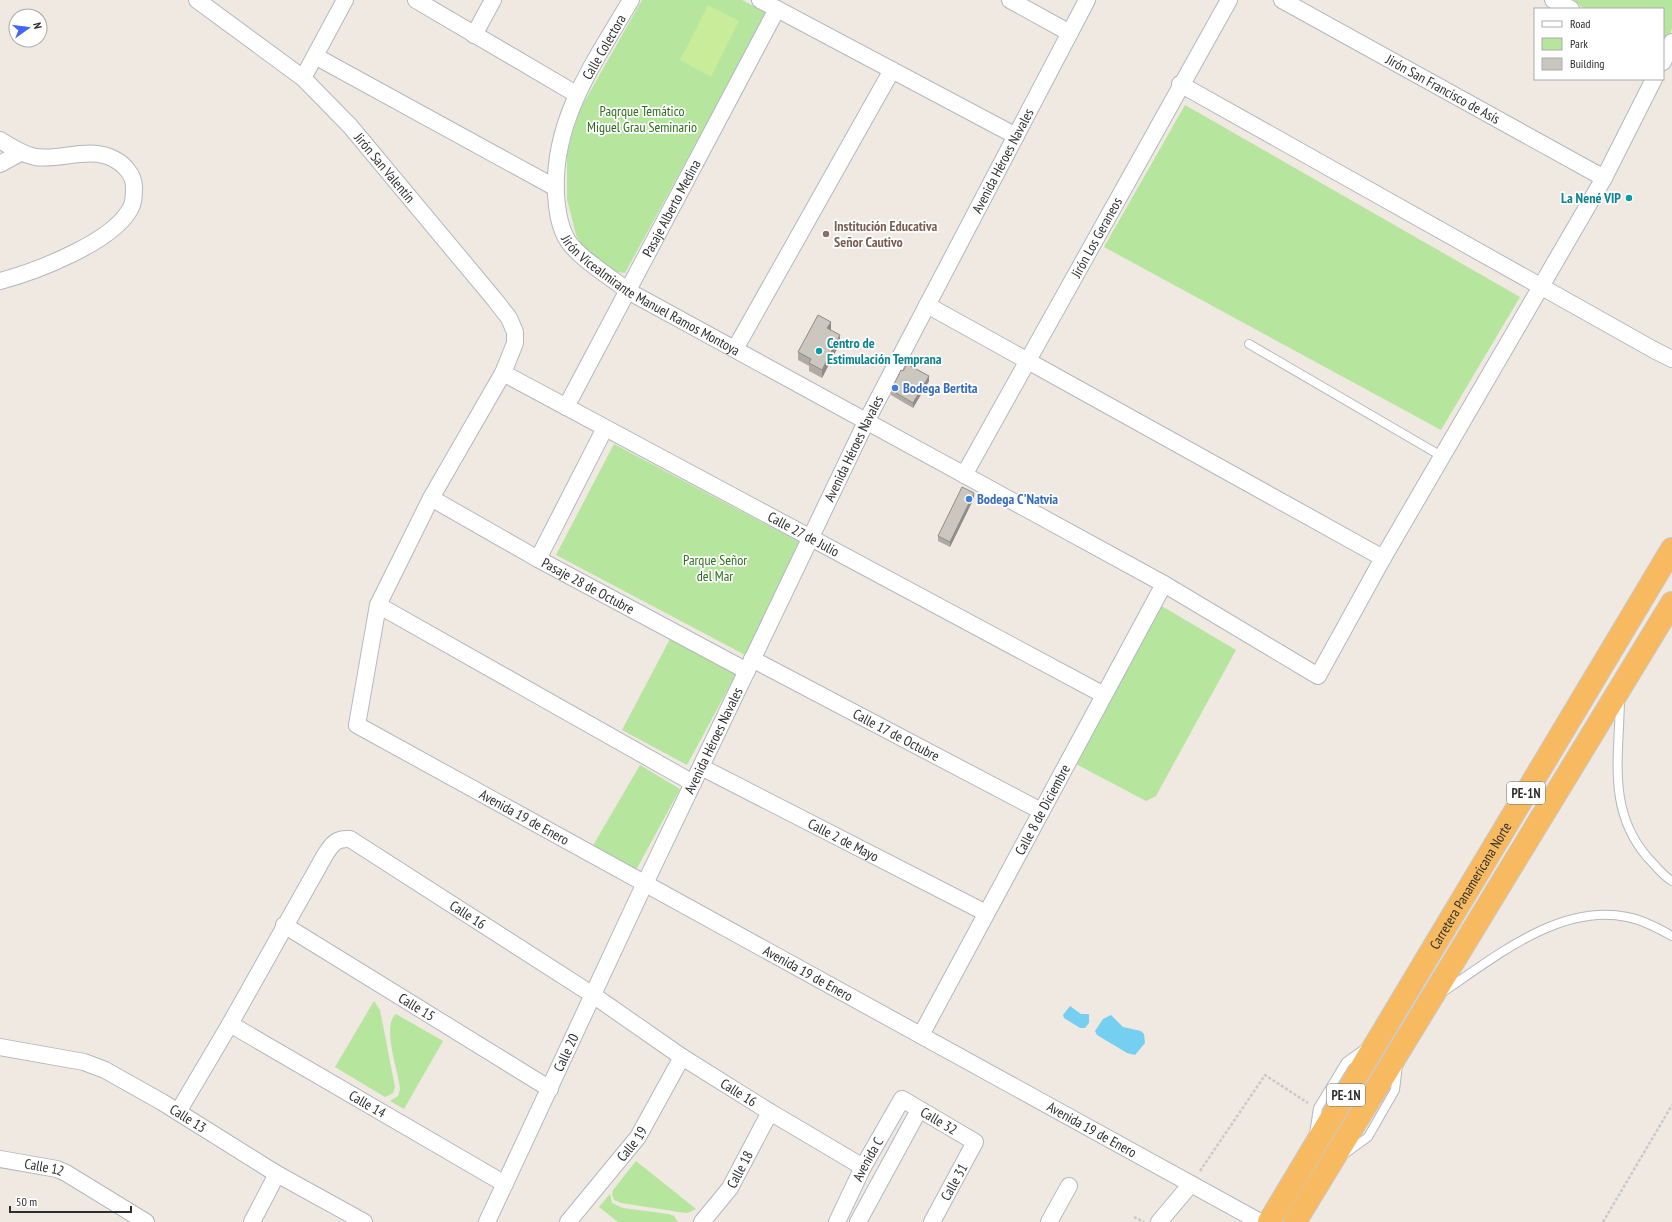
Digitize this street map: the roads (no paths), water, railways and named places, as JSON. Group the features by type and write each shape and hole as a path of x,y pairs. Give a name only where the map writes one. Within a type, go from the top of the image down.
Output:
{"highway":[{"name":"Carretera Panamericana Norte","path":"1269,1222 1672,549"},
{"name":"Carretera Panamericana Norte","path":"1295,1222 1672,603"}],"street":[{"name":"Jirón San Valentín","path":"197,0 303,78 350,126 509,318 515,332 515,343 503,373 431,498 378,605 357,725"},
{"path":"303,78 345,0"},
{"path":"416,0 576,94"},
{"path":"474,35 493,0"},
{"name":"Calle Colectora","path":"576,94 631,0"},
{"path":"760,0 1016,136"},
{"path":"1010,0 1070,34"},
{"name":"Avenida Héroes Navales","path":"642,891 866,422 1088,0"},
{"name":"Jirón Los Geraneos","path":"964,475 1180,84 1229,0"},
{"name":"Jirón San Francisco de Asís","path":"1282,0 1604,178"},
{"path":"1555,0 1569,8"},
{"name":"Pasaje Alberto Medina","path":"566,407 777,9"},
{"path":"1666,59 1672,42"},
{"path":"315,56 556,188"},
{"path":"735,349 892,70"},
{"path":"928,305 1383,558 1542,287 1604,178 1653,80"},
{"path":"1180,84 1654,350 1672,358"},
{"name":"Jirón Vicealmirante Manuel Ramos Montoya","path":"576,94 566,119 559,144 556,165 557,209 568,241 576,251 628,291 1164,584 1318,676 1383,558"},
{"path":"0,140 20,153 36,157 100,154 114,159 129,171 134,183 132,206 124,217 95,242 57,261 0,281"},
{"path":"0,164 20,153"},
{"name":"Calle 27 de Julio","path":"503,373 1104,695"},
{"path":"538,559 604,428"},
{"name":"Pasaje 28 de Octubre","path":"431,498 538,559 750,665"},
{"name":"Calle 8 de Diciembre","path":"921,1035 1164,584"},
{"path":"378,605 693,783"},
{"name":"Calle 17 de Octubre","path":"750,665 1041,811"},
{"name":"Avenida 19 de Enero","path":"357,725 642,891 921,1035 1260,1222"},
{"name":"Calle 2 de Mayo","path":"701,767 986,913"},
{"name":"Calle 16","path":"178,1112 230,1024 284,925 332,843 342,839 350,839 593,995 682,1056 770,1112 863,1167"},
{"name":"Calle 20","path":"488,1222 642,891"},
{"name":"Calle 15","path":"284,925 550,1089"},
{"name":"Calle 14","path":"230,1024 505,1184"},
{"name":"Calle 13","path":"0,1047 84,1062 105,1070 178,1112 276,1174 364,1222"},
{"name":"Calle 19","path":"568,1222 638,1137 682,1056"},
{"name":"Calle 32","path":"902,1099 975,1142"},
{"name":"Avenida C","path":"837,1222 863,1167 902,1099"},
{"name":"Avenida C","path":"858,1222 919,1110"},
{"name":"Calle 18","path":"709,1220 730,1188 770,1112"},
{"name":"Calle 31","path":"932,1222 975,1142"},
{"name":"Calle 12","path":"0,1159 57,1169 66,1173 137,1220"},
{"path":"252,1222 276,1174"},
{"path":"1159,1222 1191,1184"},
{"path":"1049,1222 1069,1186"}],"lane":[{"path":"1249,344 1443,457"},
{"path":"1620,688 1618,767 1622,812 1637,845 1664,876 1672,881"},
{"path":"1429,1002 1504,950 1549,926 1584,916 1627,916 1650,924 1672,936"}],"water":[{"path":"1070,1006 1081,1014 1089,1014 1089,1023 1085,1028 1080,1028 1064,1018 1063,1015"},
{"path":"1111,1015 1123,1027 1141,1031 1144,1034 1145,1043 1135,1055 1127,1053 1097,1035 1095,1031 1103,1019"}],"place":[{"name":"La Nené VIP","path":"1629,198"},
{"name":"Institución Educativa Señor Cautivo","path":"826,234"},
{"name":"Centro de Estimulación Temprana","path":"819,351"},
{"name":"Bodega Bertita","path":"895,388"},
{"name":"Bodega C'Natvia","path":"969,499"}],"park label":[{"name":"Paqrque Temático Miguel Grau Seminario","path":"642,120"},
{"name":"Parque Señor del Mar","path":"715,568"}]}
